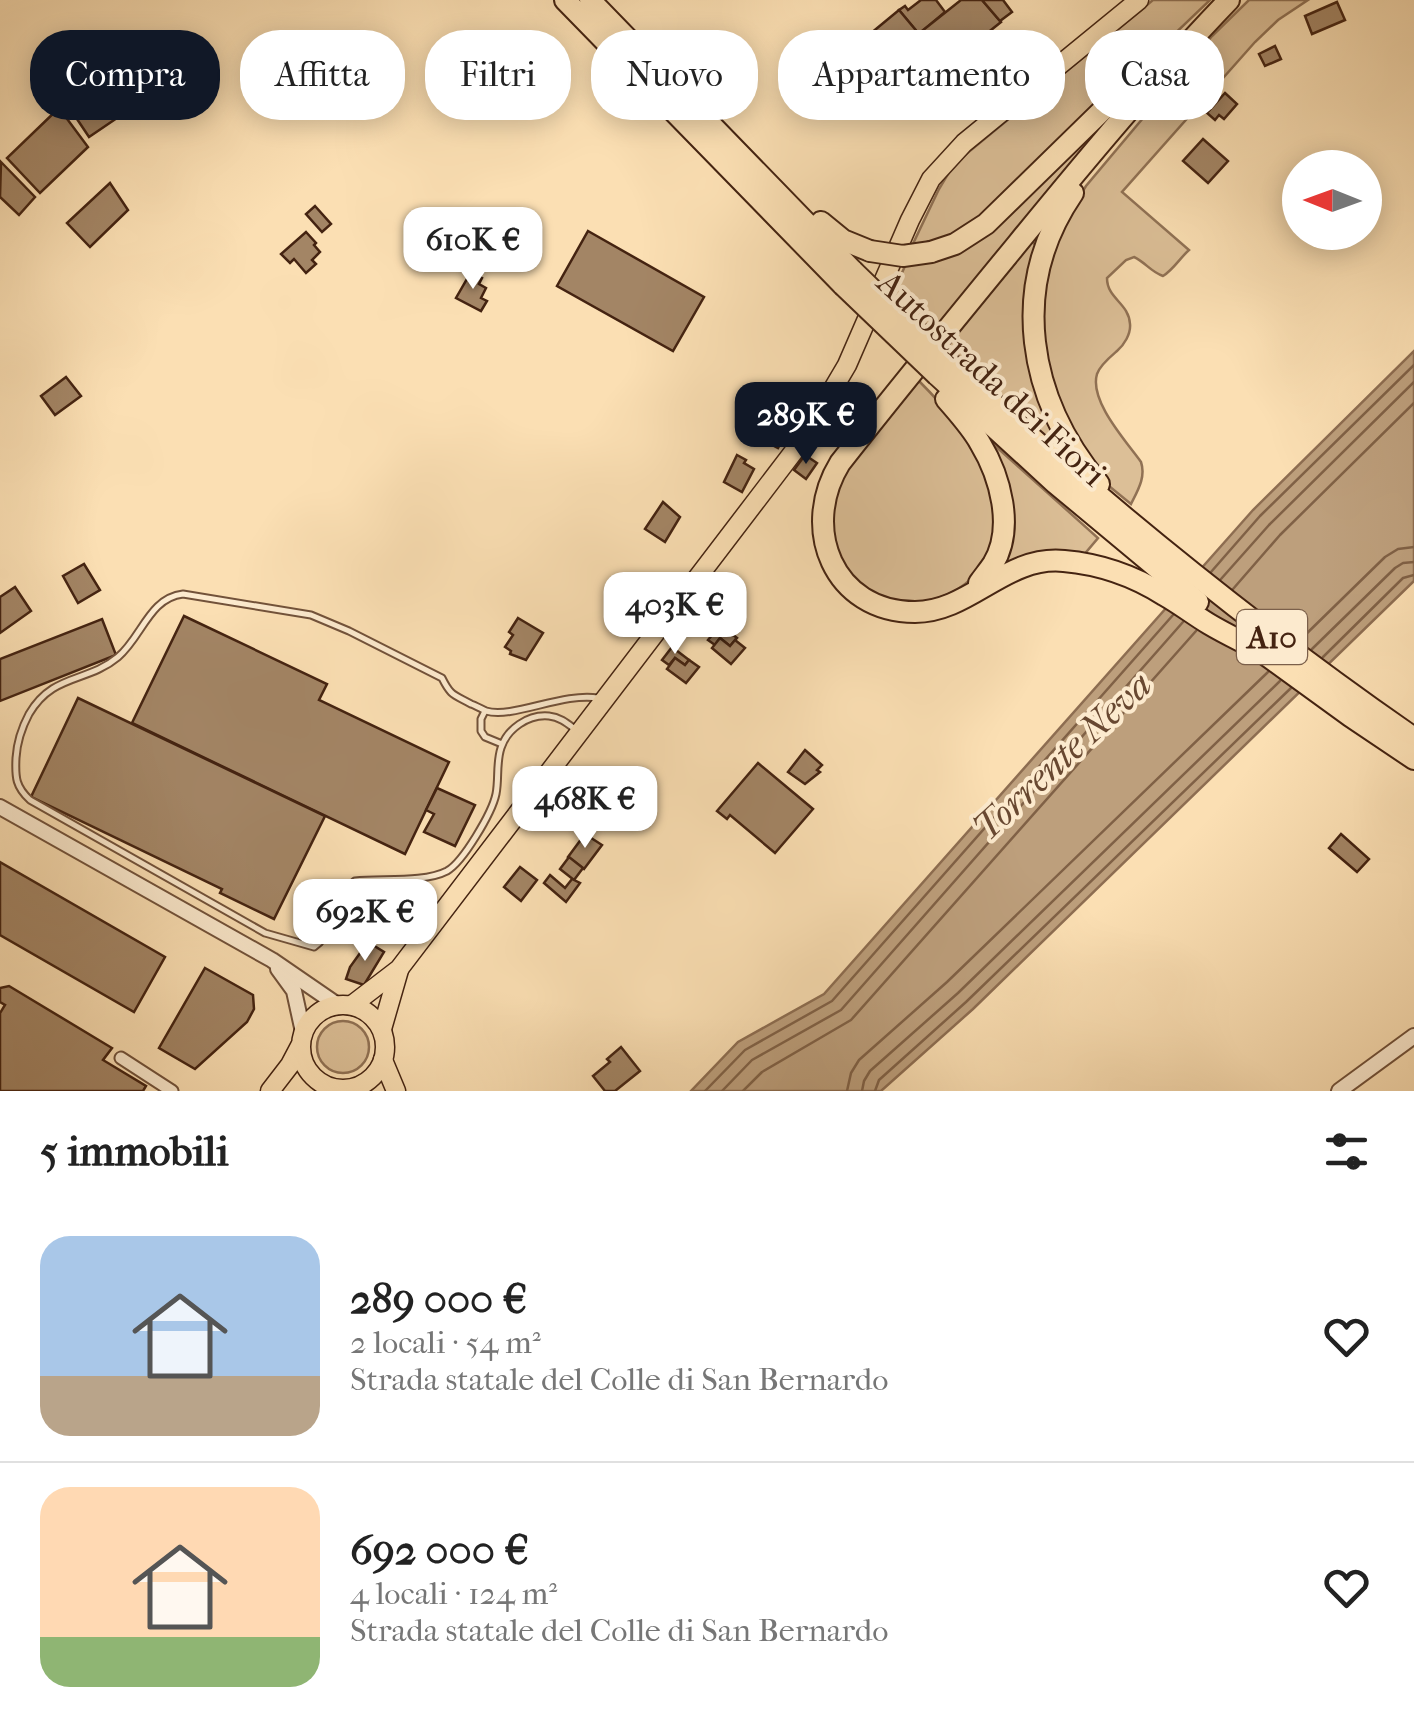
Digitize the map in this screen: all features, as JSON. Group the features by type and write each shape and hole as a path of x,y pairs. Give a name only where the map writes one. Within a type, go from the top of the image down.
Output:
{"highway":[{"name":"Autostrada dei Fiori","path":"565,0 848,278 937,372"},
{"name":"Autostrada dei Fiori","path":"590,0 743,157 848,278 884,326 937,372 1033,441 1256,649 1414,758"},
{"path":"1200,30 1229,0"},
{"path":"743,157 790,192 843,240 870,251 903,256 955,244 986,224 1094,120"},
{"path":"1121,120 840,463 823,502 822,528 829,556 845,581 868,600 896,611 925,612 952,604 1027,564 1058,560 1097,567 1144,584 1256,649"},
{"path":"1098,147 1054,225 1041,258 1034,303 1035,343 1042,383 1054,415 1078,460 1130,535"},
{"path":"937,372 981,444 1002,505 1002,541 993,564 972,592"},
{"name":"Autostrada dei Fiori","path":"1130,535 1414,738"}],"main road":[{"path":"270,1091 290,1065 310,1019 322,1010 344,1004 399,969 804,438 850,360 931,180 964,144 1139,0"},
{"path":"382,1029 399,969"},
{"path":"302,1039 302,1059 317,1081 333,1090 366,1083 383,1060 382,1029 364,1009 344,1004"},
{"path":"383,1060 396,1091"}],"street":[{"path":"0,807 344,1004"},
{"path":"272,960 294,991 302,1039"},
{"path":"1339,1091 1414,1036"},
{"path":"120,1058 172,1091"}],"lane":[{"path":"580,734 562,720 549,716 514,727 503,744 491,810 462,860 446,872 427,877 354,881 340,898 320,942 314,946 265,933 30,800 19,790 15,771 20,730 37,700 53,687 109,664 123,654 161,602 183,594 311,616 442,678 450,692 485,711 588,696 606,700"},
{"path":"485,711 481,731 485,737 503,744"}],"shaded area":[{"path":"1153,0 1210,0 1179,30 1117,30"},
{"path":"1249,0 1308,0 1278,20 1224,77 1224,30 1218,30"},
{"path":"1085,56 1085,120 979,221 951,238 911,248 954,164 1007,120 1065,120 1065,73"},
{"path":"1102,120 1108,120 934,332 893,293 905,266 934,260"},
{"path":"1141,120 1186,120 1122,192 1189,250 1163,276 1134,257 1107,278 1110,291 1129,317 1130,328 1122,346 1098,371 1096,385 1110,420 1141,462 1142,478 1131,504 1104,482 1085,459 1047,381 1041,288 1064,221 1086,186"},
{"path":"1032,242 1037,246 1038,394 1058,449 947,345"},
{"path":"918,380 976,451 988,479 996,524 986,559 964,584 935,599 903,602 872,594 848,574 835,541 831,508 847,470"},
{"path":"992,443 1098,538 1082,557 1002,567 987,447"},
{"path":"343,1021 362,1028 369,1047 362,1066 343,1073 324,1066 317,1047 324,1028"}],"water":[{"name":"Torrente Neva","path":"1414,351 1414,581 973,1009 881,1091 691,1091 738,1042 824,994 1253,510"}],"building":[{"path":"921,0 936,0 945,12 924,30 916,30 899,10 905,6 908,10"},
{"path":"961,0 982,0 1001,22 991,30 923,30"},
{"path":"982,0 1003,0 1012,12 1000,21"},
{"path":"1337,2 1345,20 1312,34 1305,16"},
{"path":"899,10 916,30 875,30"},
{"path":"1275,46 1281,59 1265,66 1259,54"},
{"path":"1224,94 1237,104 1224,119"},
{"path":"47,120 68,120 88,147 40,193 7,158"},
{"path":"78,120 114,120 89,137"},
{"path":"1203,139 1228,161 1208,183 1183,161"},
{"path":"1,162 35,197 19,215 0,197"},
{"path":"110,183 128,210 90,247 67,223"},
{"path":"315,206 331,224 322,232 306,214"},
{"path":"588,231 704,297 673,351 557,286"},
{"path":"306,232 320,252 312,260 316,264 306,273 294,259 290,263 281,254"},
{"path":"471,272 482,278 479,284 486,288 481,298 487,301 481,311 456,298"},
{"path":"66,377 81,396 55,415 41,396"},
{"path":"765,412 790,425 778,448 761,439 763,435 756,431"},
{"path":"737,455 754,469 742,492 724,482"},
{"path":"805,455 817,463 806,479 794,470"},
{"path":"663,502 680,517 665,542 645,529"},
{"path":"84,564 100,590 78,603 63,576"},
{"path":"15,587 31,611 0,633 0,597"},
{"path":"184,616 327,684 319,700 449,762 405,854 132,723"},
{"path":"518,618 543,633 526,660 510,654 505,647"},
{"path":"102,619 116,655 0,701 0,659"},
{"path":"718,628 737,638 730,646 720,638 715,645 708,640"},
{"path":"720,638 730,646 735,640 745,648 731,664 712,648"},
{"path":"672,647 689,660 685,665 675,658 669,665 662,660"},
{"path":"675,658 685,665 689,660 699,667 686,683 667,669"},
{"path":"78,698 325,816 274,919 220,893 222,889 31,797"},
{"path":"805,750 822,765 817,770 820,772 805,784 788,772"},
{"path":"758,763 813,809 775,853 730,815 727,819 717,811"},
{"path":"437,788 475,805 455,846 424,832 434,814 426,810"},
{"path":"585,834 602,845 584,869 568,857"},
{"path":"1341,834 1369,859 1357,872 1329,848"},
{"path":"569,857 583,868 574,880 560,869"},
{"path":"0,862 165,957 134,1012 0,935"},
{"path":"520,867 537,880 521,901 504,887"},
{"path":"550,875 565,888 572,879 580,883 566,902 544,883"},
{"path":"363,925 375,934 363,948 353,942"},
{"path":"368,942 384,952 364,985 346,979"},
{"path":"205,968 253,995 254,1009 247,1022 195,1069 159,1048"},
{"path":"9,986 112,1048 103,1060 146,1086 143,1091 0,1091 0,1013 5,1005 0,1002 0,988"},
{"path":"621,1047 640,1071 615,1091 605,1091 593,1076"}]}
